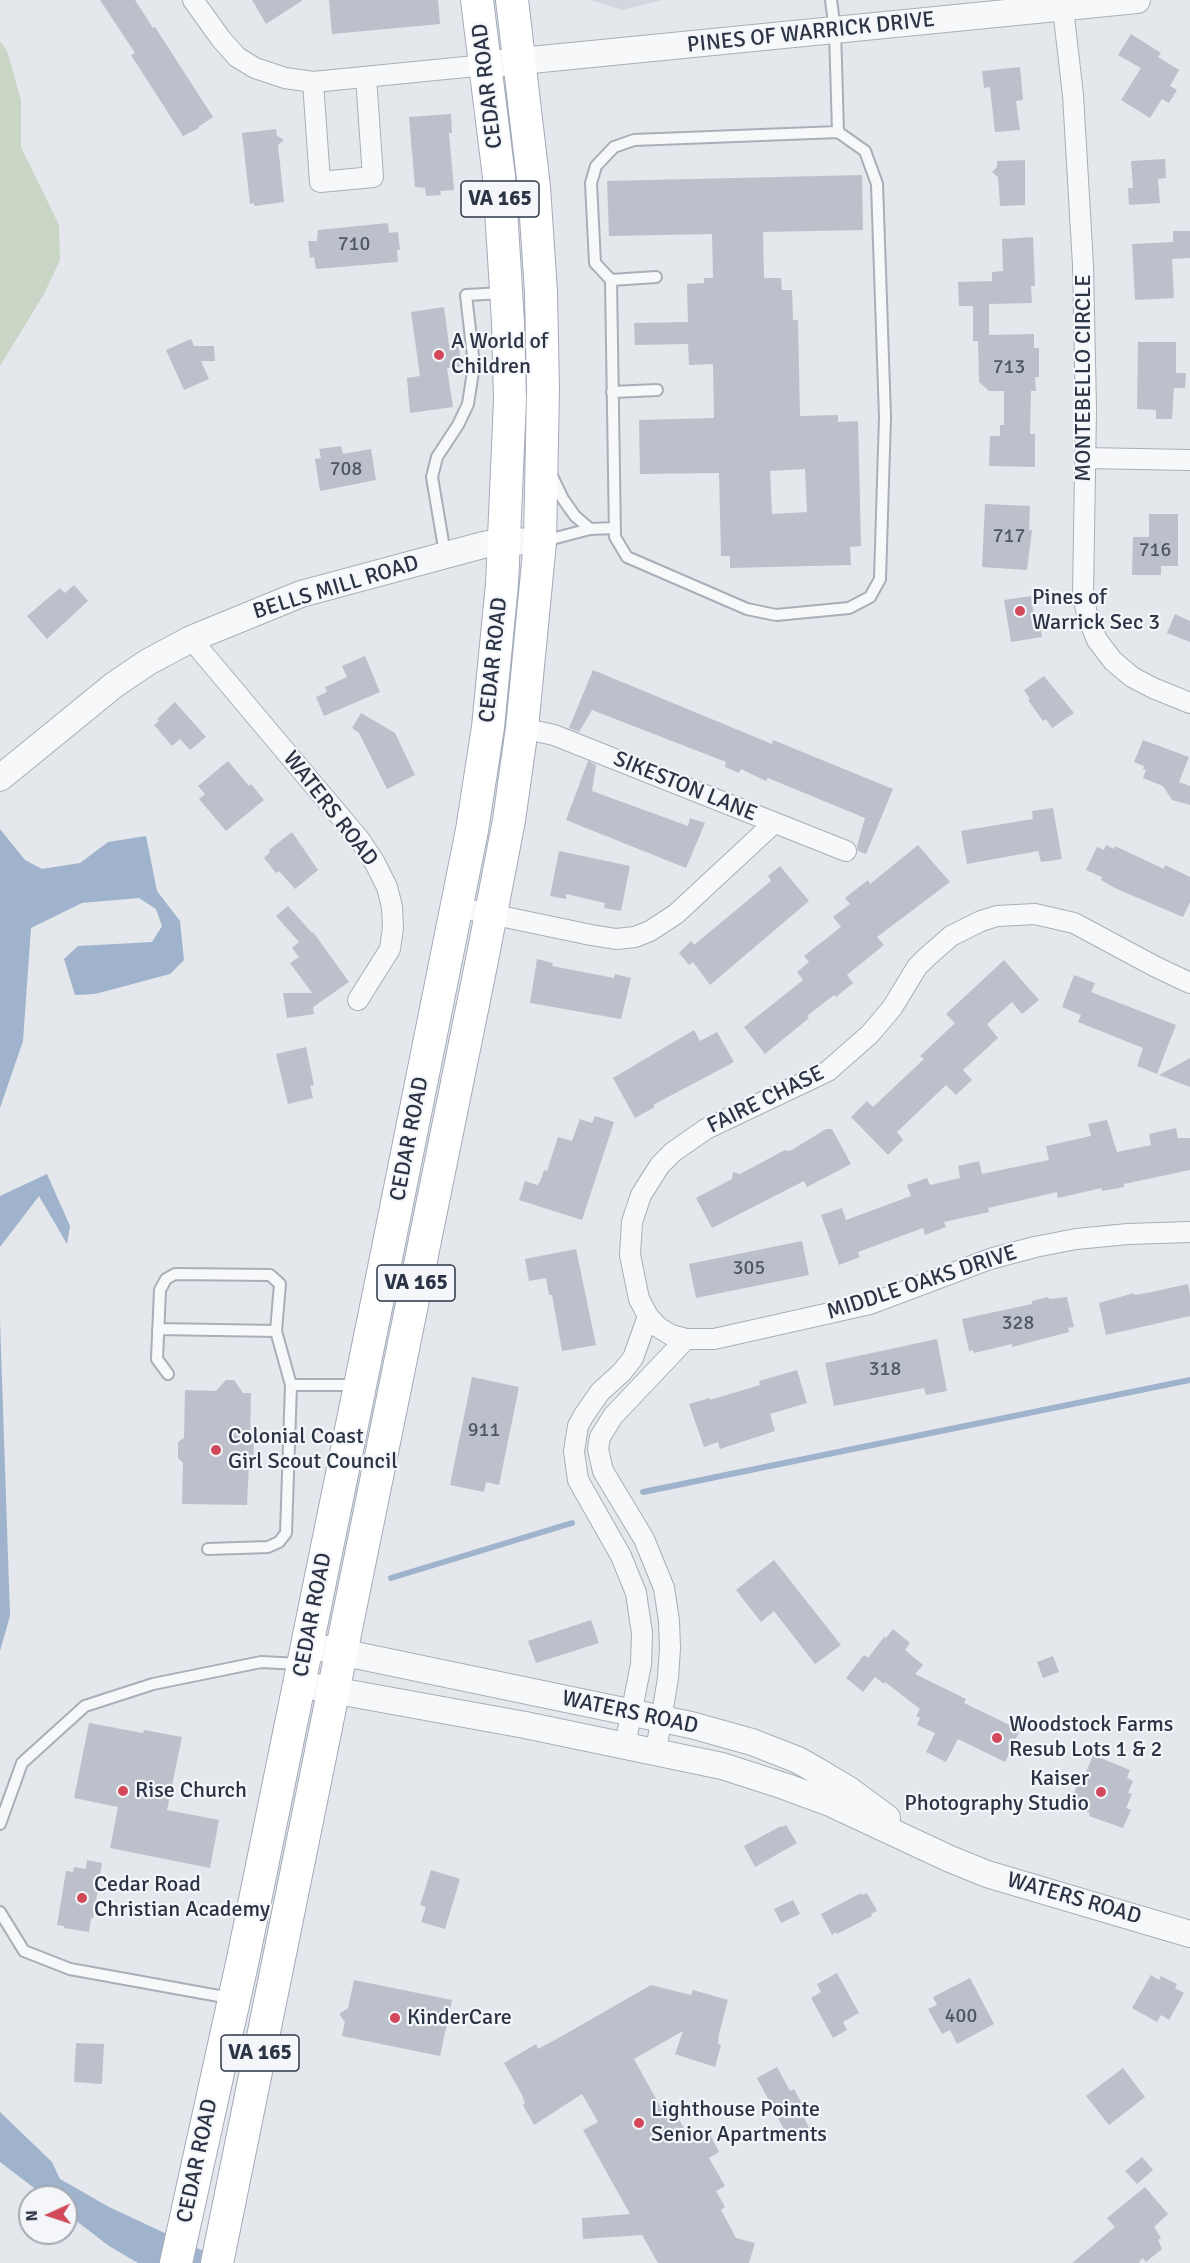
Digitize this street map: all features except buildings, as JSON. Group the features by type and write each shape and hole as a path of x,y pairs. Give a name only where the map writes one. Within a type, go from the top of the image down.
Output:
{"main road":[{"name":"CEDAR ROAD","path":"219,2251 220,2152 234,1999 457,907 488,727 505,542 510,400 499,177 477,0"},
{"name":"CEDAR ROAD","path":"176,2263 188,2208 220,2152 334,1690 509,820 522,728 540,542 543,455 541,292 534,187 521,61 512,0"}],"street":[{"path":"193,0 237,57 270,75 314,82 486,65"},
{"name":"PINES OF WARRICK DRIVE","path":"486,65 835,30 1063,4 1137,0"},
{"name":"MONTEBELLO CIRCLE","path":"1063,4 1073,94 1083,266 1086,409 1082,585 1088,618 1097,640 1113,661 1132,677 1190,703"},
{"path":"314,82 320,182 373,177 366,77"},
{"path":"1085,458 1190,459"},
{"name":"BELLS MILL ROAD","path":"0,778 114,685 148,662 191,639 301,594 445,555 505,542 540,542"},
{"name":"WATERS ROAD","path":"191,639 360,840 387,888 392,907 393,928 390,949 358,1000"},
{"name":"SIKESTON LANE","path":"522,728 554,735 846,851"},
{"path":"457,907 616,939 635,937 650,931 676,914 774,823"},
{"name":"FAIRE CHASE","path":"686,1339 671,1335 658,1327 648,1316 639,1299 630,1255 632,1222 641,1195 660,1165 673,1152 706,1129 828,1071 870,1034 892,1008 917,967 951,936 997,916 1035,914 1055,917 1074,923 1156,967 1190,982"},
{"name":"MIDDLE OAKS DRIVE","path":"686,1339 714,1338 870,1304 990,1259 1035,1247 1076,1239 1118,1235 1190,1233"},
{"path":"625,1745 642,1649 636,1593 621,1556 578,1480 574,1451 578,1426 584,1414 600,1392 628,1365 648,1316"},
{"path":"656,1751 668,1678 670,1648 664,1588 644,1539 603,1470 598,1449 600,1437 613,1416 686,1339"},
{"name":"WATERS ROAD","path":"303,1665 342,1653 661,1719 752,1742 798,1760 849,1790 925,1848"},
{"name":"WATERS ROAD","path":"303,1665 334,1690 656,1751 722,1766 830,1803 925,1848 987,1874 1190,1934"}],"lane":[{"path":"831,0 835,30 838,132"},
{"path":"838,132 865,151 877,184 885,417 880,579 870,597 849,609 776,615 747,609 627,557 615,537 610,280 595,263 591,183 596,166 614,147 634,140 838,132"},
{"path":"610,280 656,278"},
{"path":"445,555 432,477 437,457 458,425 468,404 474,365 466,295 506,293"},
{"path":"612,392 657,390"},
{"path":"543,455 562,499 575,516 590,529"},
{"path":"540,542 590,529 615,528"},
{"path":"168,1374 157,1359 160,1290 166,1279 175,1274 262,1274 270,1275 280,1284 276,1331 291,1385 286,1533 279,1542 268,1547 208,1549"},
{"path":"158,1329 276,1331"},
{"path":"291,1385 360,1385"},
{"path":"0,1824 21,1763 85,1706 153,1684 261,1662 303,1665"},
{"path":"0,1912 24,1950 70,1970 234,1999"}],"shaded area":[{"path":"591,0 663,0 622,10"}],"green space":[{"path":"0,41 7,51 21,100 21,147 59,225 60,260 44,294 0,366"}],"water":[{"path":"0,829 25,860 42,869 80,863 108,842 146,836 157,891 180,921 184,960 170,974 95,994 75,995 64,959 78,946 152,942 162,926 156,909 139,898 82,903 31,928 23,1041 0,1108"},
{"path":"47,1174 70,1226 67,1244 39,1196 0,1247 0,1196"},
{"path":"0,1320 10,1616 0,1651"},
{"path":"0,2112 52,2162 60,2179 70,2185 30,2185 0,2162"},
{"path":"78,2189 109,2207 229,2263 138,2263 109,2246 78,2222"}],"waterway":[{"path":"643,1492 1190,1380"},
{"path":"391,1578 572,1523"}],"place":[{"name":"A World of Children","path":"439,355"},
{"name":"Pines of Warrick Sec 3","path":"1020,611"},
{"name":"Colonial Coast Girl Scout Council","path":"216,1450"},
{"name":"Woodstock Farms Resub Lots 1 & 2","path":"997,1738"},
{"name":"Rise Church","path":"123,1791"},
{"name":"Kaiser Photography Studio","path":"1101,1792"},
{"name":"Cedar Road Christian Academy","path":"82,1898"},
{"name":"KinderCare","path":"395,2018"},
{"name":"Lighthouse Pointe Senior Apartments","path":"639,2123"}]}
